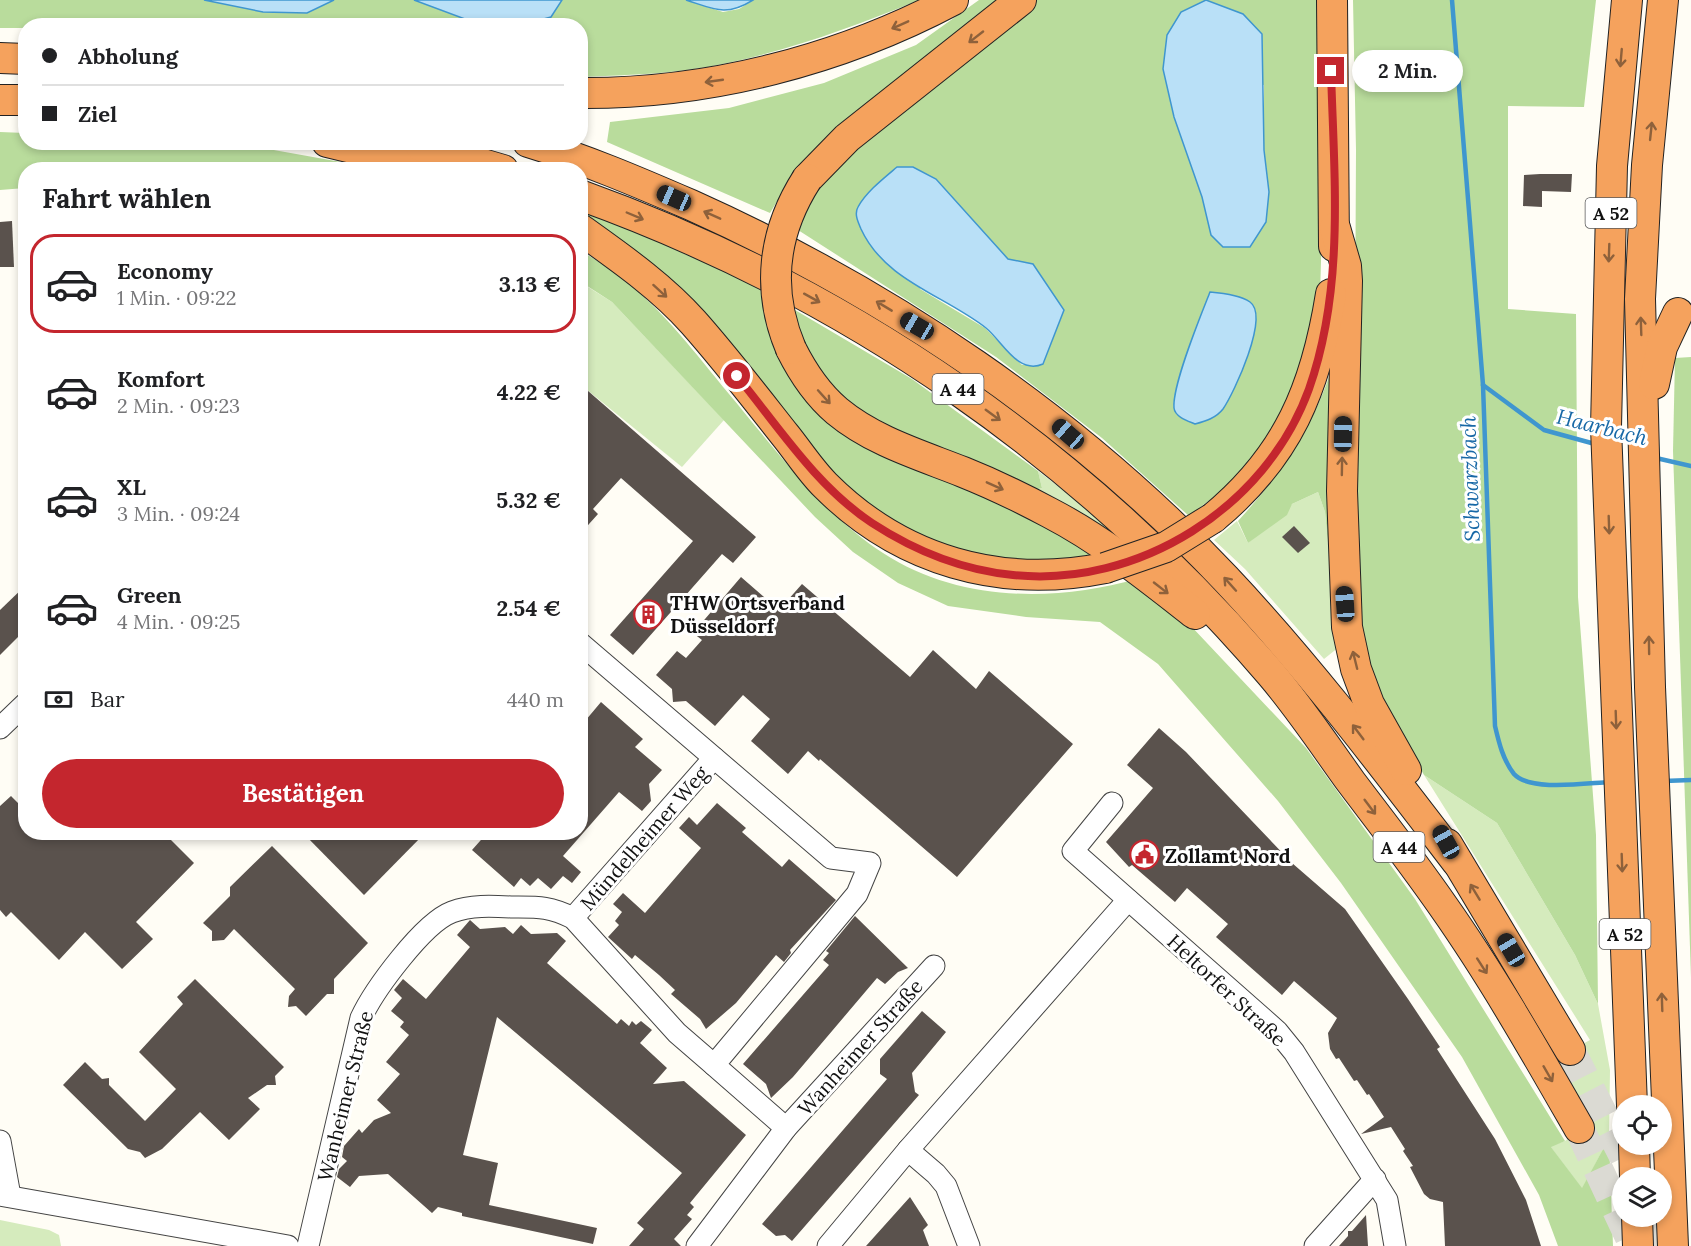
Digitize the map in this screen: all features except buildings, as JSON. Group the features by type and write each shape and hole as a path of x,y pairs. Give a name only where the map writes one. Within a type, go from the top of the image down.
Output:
{"highway":[{"path":"588,93 664,89 732,78 808,59 867,39 953,0"},
{"path":"1021,0 847,138 807,179 796,196 783,226 775,267 778,308 791,349 818,391 836,410 855,423 907,450 999,488 1079,530 1149,578 1273,676"},
{"path":"588,236 636,269 691,320 824,484 868,521 913,548 977,570 1017,576 1048,576 1105,568 1166,547 1213,518 1260,473 1301,408 1325,332 1333,282 1335,228 1332,0"},
{"name":"A 52","path":"1627,0 1612,178 1606,427 1632,1095"},
{"name":"A 52","path":"1663,0 1647,165 1640,299 1648,427 1646,480 1650,687 1657,805 1673,1246"},
{"path":"0,58 18,59"},
{"path":"0,100 18,100"},
{"path":"360,150 410,162"},
{"path":"434,150 475,162"},
{"name":"A 44","path":"550,150 583,162"},
{"name":"A 44","path":"588,164 635,181 733,224 810,263 935,336 1052,420 1147,503 1223,576 1342,711 1457,862 1570,1050"},
{"name":"A 44","path":"588,198 630,213 711,248 800,291 921,362 1038,447 1127,523 1215,612 1273,676 1444,907 1519,1023 1579,1128"},
{"path":"1335,228 1343,254 1347,281 1342,491 1347,627 1356,669 1369,704 1457,862"},
{"path":"1648,427 1662,347 1678,313"},
{"path":"1637,1227 1638,1246"}],"street":[{"name":"Mündelheimer Weg","path":"588,650 831,858 870,863 857,894 714,1065"},
{"path":"0,728 18,711"},
{"name":"Mündelheimer Weg","path":"573,918 714,758"},
{"name":"Heltorfer Straße","path":"1112,803 1073,851 1277,1031 1294,1052 1387,1200 1395,1246"},
{"path":"828,1246 908,1150 1128,900"},
{"name":"Wanheimer Straße","path":"308,1246 361,1018 371,995 418,939 437,920 451,912 480,906 552,908 573,918 677,1033 786,1128"},
{"name":"Wanheimer Straße","path":"697,1246 786,1128 934,966"},
{"path":"0,1141 5,1196 288,1246"},
{"path":"908,1150 936,1174 946,1186 969,1246"},
{"path":"1315,1246 1375,1179"}],"green space":[{"path":"0,0 204,0 307,13 334,0 414,0 462,18 18,18 18,28 0,28"},
{"path":"562,0 686,0 723,12 739,9 753,0 919,0 872,19 776,51 709,67 636,75 588,77 588,18 548,18 551,17"},
{"path":"979,0 1003,0 796,170 770,213 607,142 610,122 729,108 824,83 916,45"},
{"path":"1032,0 1319,0 1323,192 1320,296 1293,398 1246,472 1189,516 1102,438 996,357 798,230 813,185","holes":["1163,69 1264,85 1264,150 1269,192 1202,197 1174,117","913,167 936,179 1008,259 1064,310 1043,363 1022,365 985,328 920,289","1255,324 1248,356 1222,410"]},
{"path":"1353,0 1596,0 1584,107 1508,106 1508,309 1576,314 1578,597 1596,835 1598,1004 1575,955 1497,823 1424,775 1389,712 1372,670 1361,625 1354,546 1356,150"},
{"path":"0,132 18,133 18,150 274,150 341,162 18,162 18,189 0,190"},
{"path":"588,214 637,232 760,288 773,337 798,382 1013,509 1095,554 1023,561 964,552 909,529 849,491 588,225"},
{"path":"588,255 622,278 665,318 801,480 840,520 883,553 912,569 943,581 974,589 1007,593 1073,592 1137,579 1174,608 1306,748 1415,899 1565,1141 1551,1147 1582,1188 1609,1138 1613,1246 1558,1246 1539,1195 1462,1057 1341,883 1278,801 1158,664 1100,622 1026,617 948,606 898,583 853,552 815,517 612,302 588,287"},
{"path":"588,287 612,302 724,420 682,467 588,391"},
{"path":"790,307 912,379 1038,471 1042,488 1028,492 902,438 839,398 803,348"},
{"path":"1691,357 1691,977 1673,451 1675,358"},
{"path":"1332,368 1337,555 1328,545 1325,512 1318,492 1292,504 1287,515 1248,543 1238,521 1268,486 1294,450 1315,411"},
{"path":"1038,471 1137,546 1028,492 1042,488"},
{"path":"1318,492 1325,512 1328,545 1337,555 1344,643 1324,659 1245,569 1214,540 1237,521 1248,543 1292,504"},
{"path":"1424,775 1497,823 1575,955 1598,1004 1610,1070 1609,1138 1582,1189 1550,1146 1565,1141 1587,1125 1553,1060 1590,1040"},
{"path":"0,1220 49,1230 59,1235 61,1246 0,1246"}],"water":[{"path":"204,0 334,0 307,13 263,12"},
{"path":"414,0 562,0 551,17 547,18 462,18"},
{"path":"686,0 753,0 735,8 720,10"},
{"path":"1206,0 1243,14 1262,34 1264,150 1269,192 1266,222 1250,247 1223,247 1211,235 1202,197 1174,117 1163,69 1167,35 1181,12"},
{"path":"897,167 913,167 936,179 1008,259 1033,264 1064,310 1043,364 1034,366 1018,361 986,328 900,274 872,247 861,229 856,215 857,210 870,191"},
{"path":"1210,292 1236,296 1250,302 1255,310 1256,322 1242,372 1223,409 1214,417 1195,424 1177,414 1174,408 1175,397 1188,350"}],"waterway":[{"name":"Schwarzbach","path":"1452,0 1483,385 1495,726 1507,763 1514,774 1522,780 1545,785 1610,782"},
{"name":"Haarbach","path":"1483,385 1544,430 1595,444"},
{"name":"Haarbach","path":"1656,458 1691,466"},
{"name":"Schwarzbach","path":"1664,781 1691,780"}],"tunnel":[{"path":"1570,1050 1629,1167"},
{"path":"1579,1128 1634,1246"},
{"path":"1660,1227 1670,1246"}],"place":[{"name":"THW Ortsverband Düsseldorf","path":"649,614"},
{"name":"Zollamt Nord","path":"1144,855"}],"route":[{"path":"737,376 824,484 868,521 913,548 933,556 977,570 1017,576 1048,576 1084,572 1124,563 1166,547 1213,518 1260,473 1292,427 1309,390 1325,332 1333,282 1335,228 1331,71"}]}
